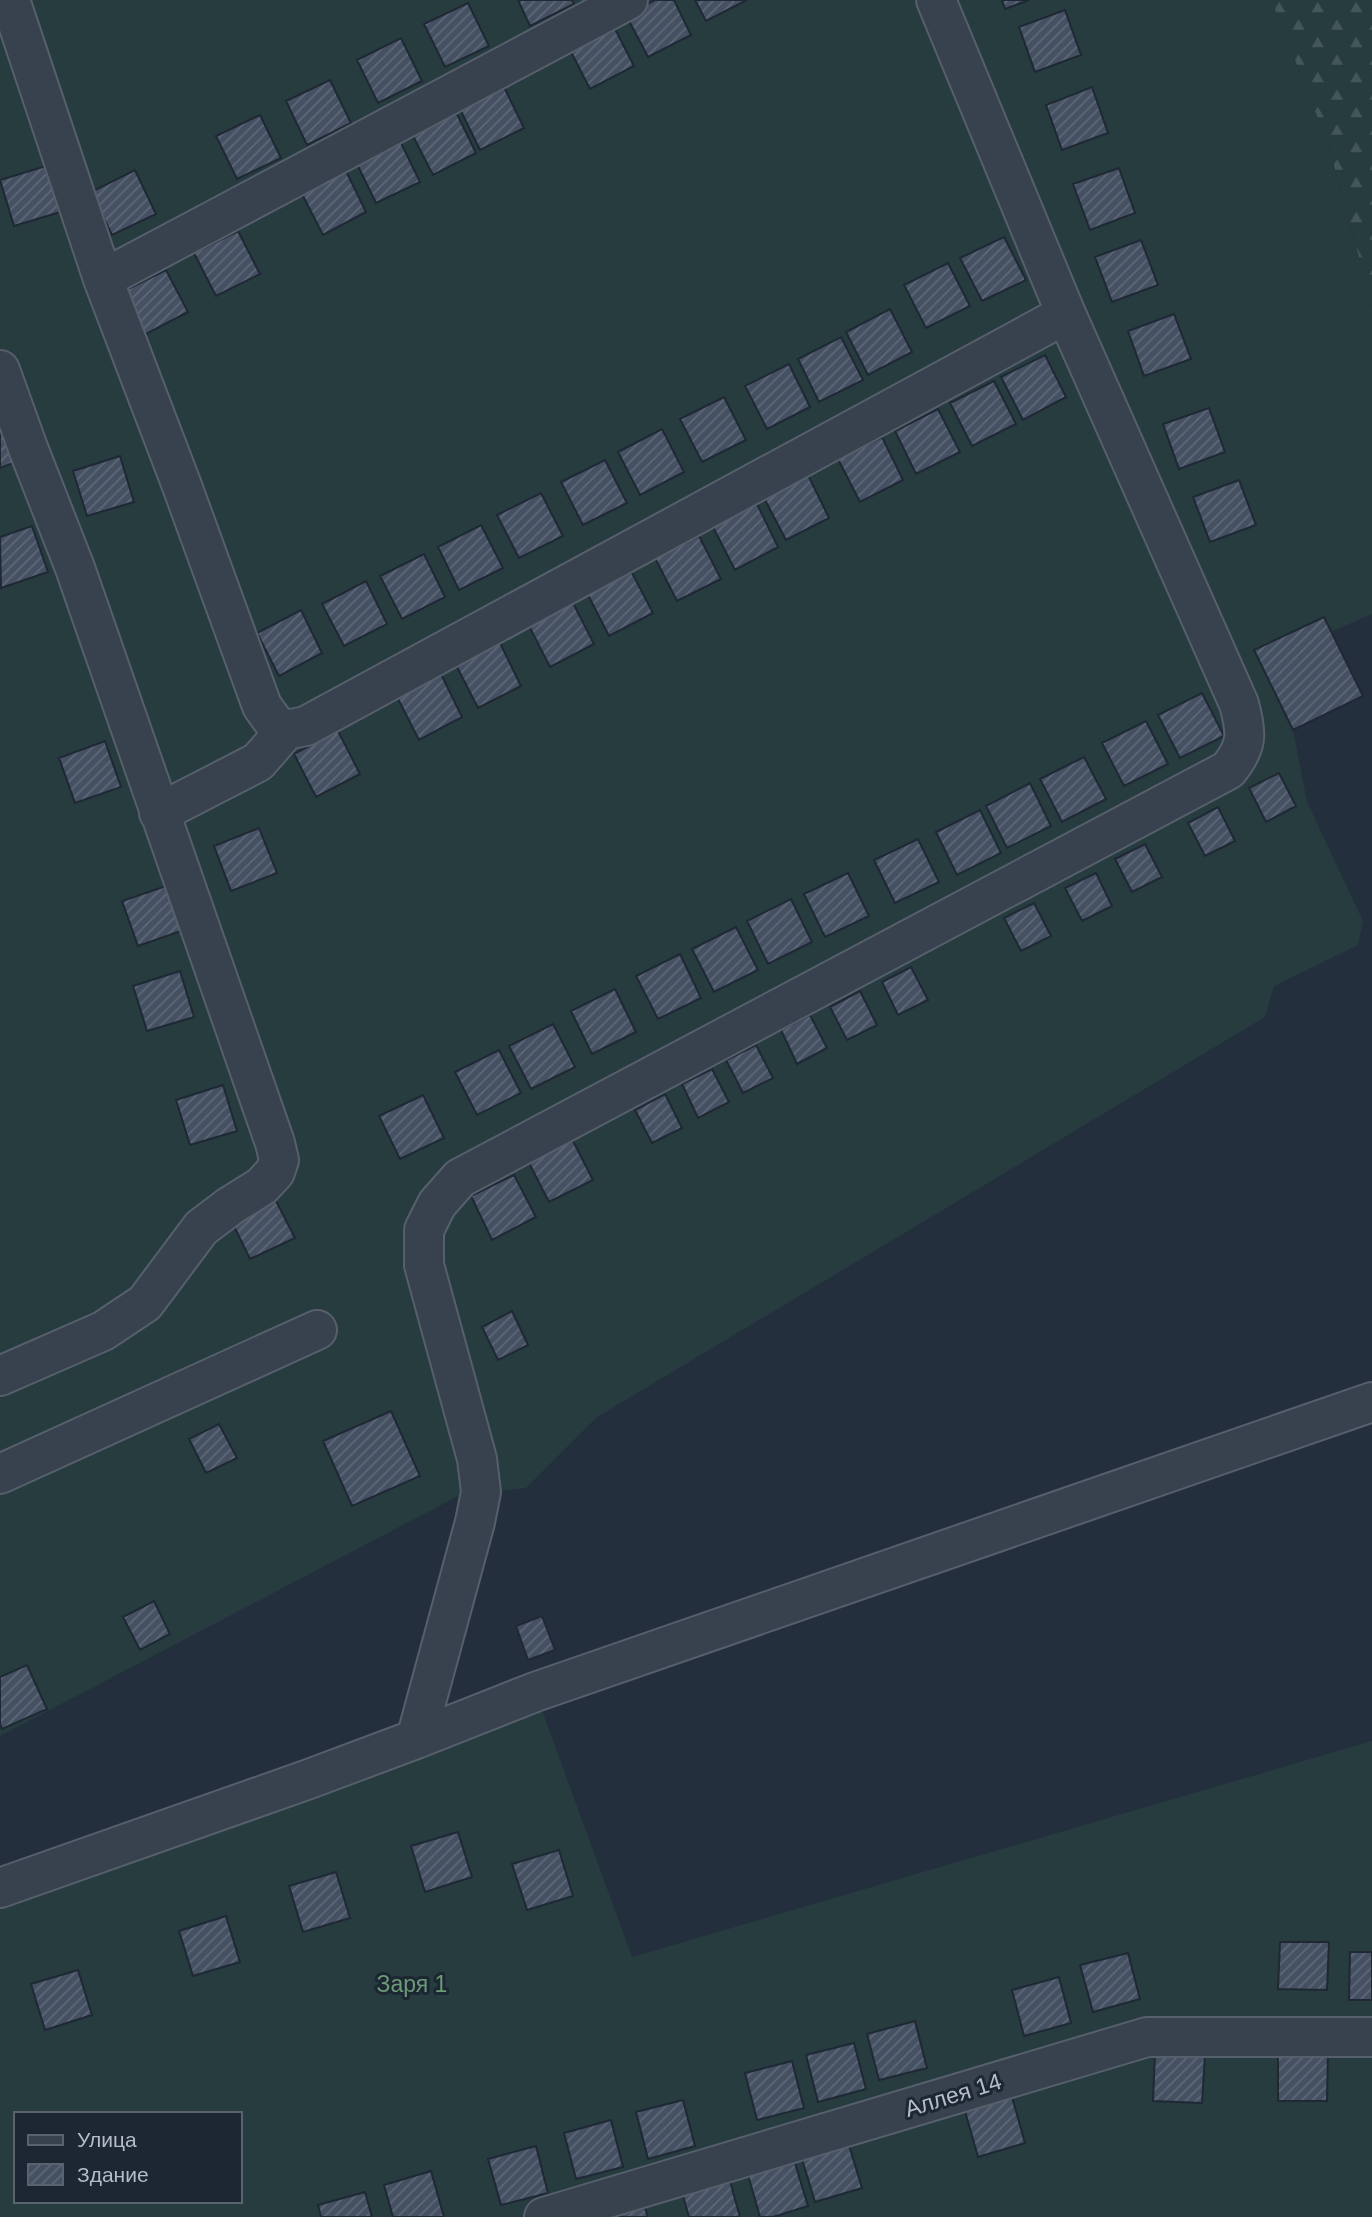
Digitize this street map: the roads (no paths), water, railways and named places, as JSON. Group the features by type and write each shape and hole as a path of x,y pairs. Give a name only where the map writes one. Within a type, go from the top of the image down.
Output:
{"lane":[{"path":"10,0 103,279 262,706 275,724 286,730"},
{"path":"103,279 628,0"},
{"path":"416,1739 481,1492 477,1459 424,1265 424,1230 437,1204 460,1178 1228,770 1242,753 1246,728 1239,704 1066,314 936,0"},
{"path":"159,813 258,762 286,730 306,726 1066,314"},
{"path":"0,369 75,568 279,1160 275,1172 262,1186 201,1228 145,1303 103,1331 0,1376"},
{"path":"0,1474 317,1330"},
{"path":"0,1888 309,1779 535,1692 1372,1402"},
{"name":"Аллея 14","path":"544,2217 1147,2037 1372,2037"}],"park label":[{"name":"Заря 1","path":"412,1984"}]}
